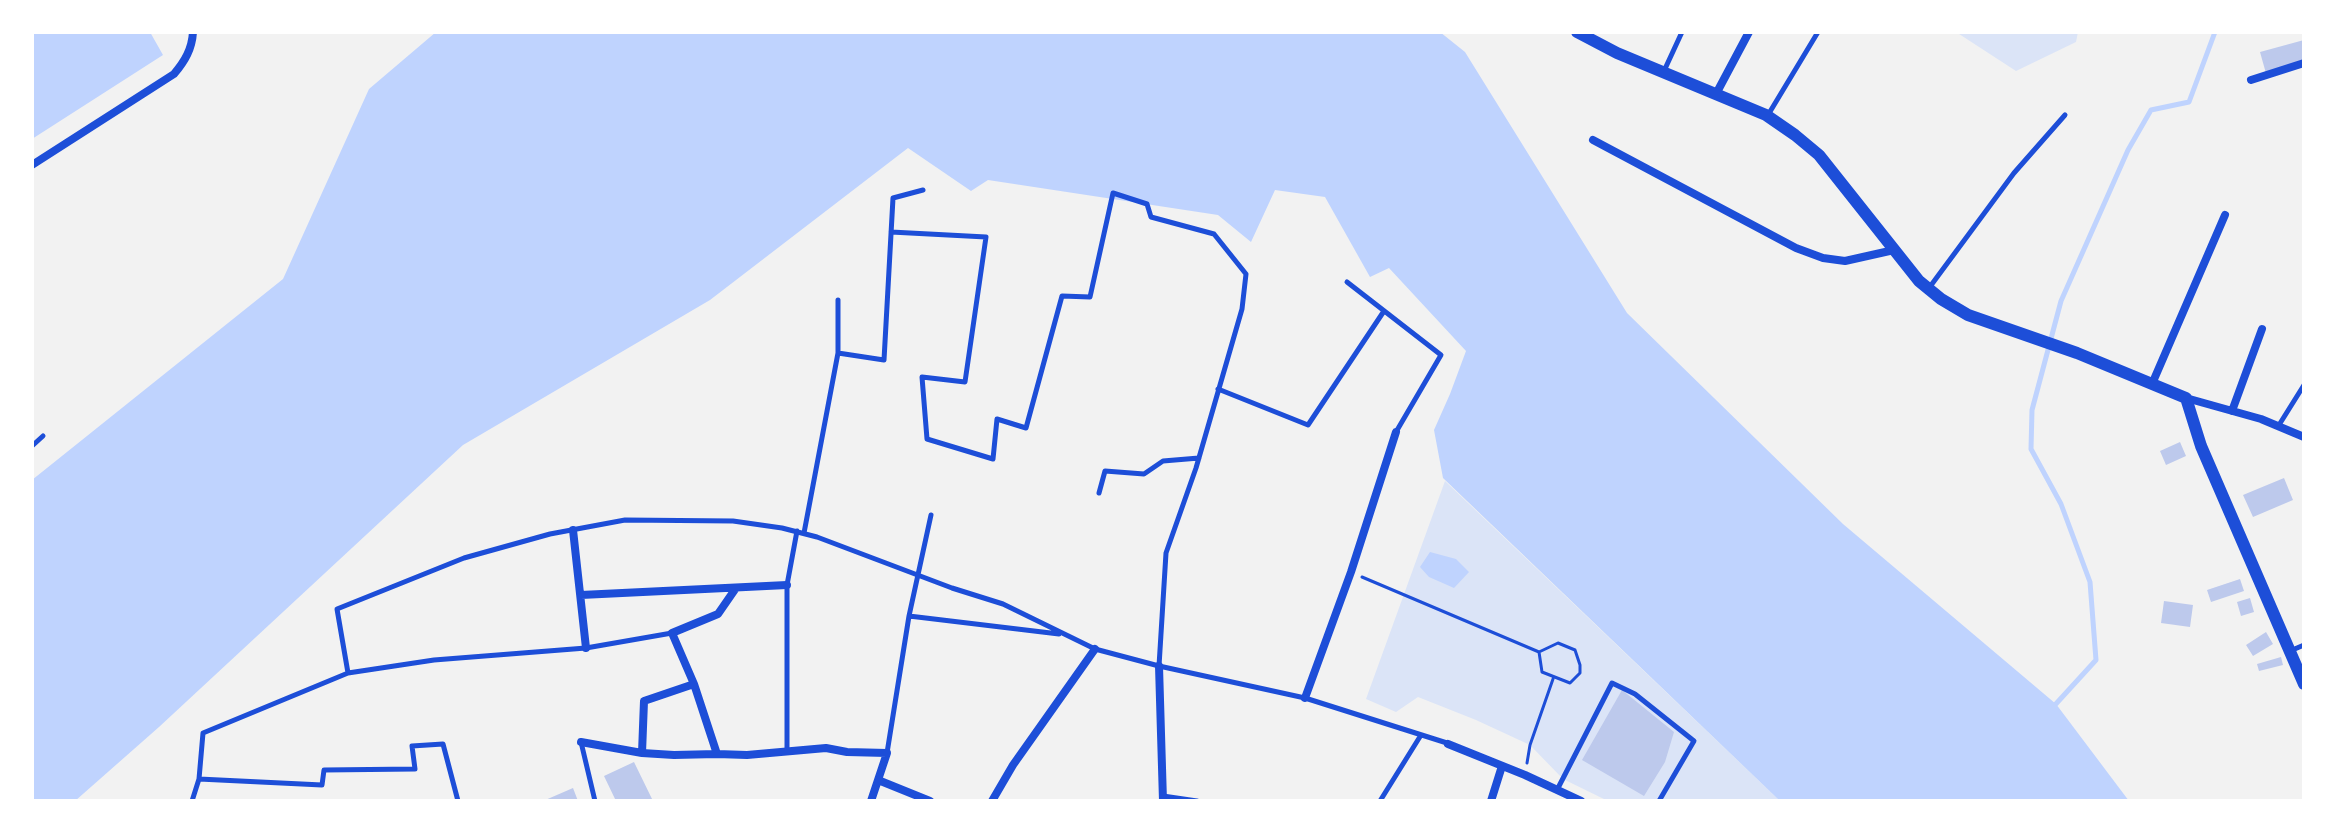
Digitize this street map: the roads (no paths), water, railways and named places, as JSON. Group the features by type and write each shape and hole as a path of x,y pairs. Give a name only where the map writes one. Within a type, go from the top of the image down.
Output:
{"street":[{"path":"1577,32 1617,53 1768,116 1795,135 1819,155 1919,281 1968,315 2077,353 2186,398 2279,425 2304,437"},
{"path":"1716,94 1749,32"},
{"path":"32,165 174,74 185,62 193,33"},
{"path":"2251,80 2304,63"},
{"path":"1593,140 1796,248 1823,258 1845,261 1894,250"},
{"path":"2152,384 2225,215"},
{"path":"2232,411 2262,329"},
{"path":"2186,398 2201,446 2304,684"},
{"path":"1305,698 1351,572 1396,432"},
{"path":"573,530 586,648"},
{"path":"581,595 787,585"},
{"path":"717,754 694,684 672,633 718,614 736,588"},
{"path":"992,801 1013,765 1095,649"},
{"path":"1159,666 1163,799"},
{"path":"642,753 644,701 694,684"},
{"path":"581,742 642,753 674,755 747,755 826,748 887,753 871,801"},
{"path":"1448,744 1581,801"},
{"path":"1491,801 1502,766"},
{"path":"878,780 930,801"}],"lane":[{"path":"1663,72 1682,32"},
{"path":"1768,116 1818,32"},
{"path":"1929,289 2014,173 2065,115"},
{"path":"838,353 884,360 893,198 923,190"},
{"path":"891,232 986,237 965,382 922,377 927,439 993,459 997,419 1026,428 1062,296 1090,297 1113,193 1147,204 1151,217 1214,234 1246,274 1242,309 1199,458 1166,553 1159,666"},
{"path":"1347,282 1441,355 1396,432"},
{"path":"787,751 787,585 838,353 838,300"},
{"path":"1218,389 1308,425 1384,311"},
{"path":"2279,425 2304,385"},
{"path":"32,446 43,436"},
{"path":"1099,493 1105,471 1144,474 1163,461 1199,458"},
{"path":"887,753 909,616 931,515"},
{"path":"348,673 337,609 464,558 573,530 640,520 733,521 800,532 973,596 1003,604 1095,649 1305,698 1448,744"},
{"path":"909,616 1064,634"},
{"path":"192,801 199,779 203,733 348,673 434,660 586,648 672,633"},
{"path":"2290,651 2304,645"},
{"path":"1557,790 1612,683 1635,694 1694,741 1659,801"},
{"path":"1380,801 1421,735"},
{"path":"581,742 595,801"},
{"path":"199,779 322,785 324,770 415,769 412,746 443,744 458,801"},
{"path":"1163,799 1197,801"}],"water":[{"path":"32,32 150,32 163,55 32,139"},
{"path":"436,32 1440,32 1465,52 1627,313 1843,524 2056,704 2129,801 1780,801 1443,478 1434,430 1466,351 1389,268 1370,277 1325,197 1275,190 1251,242 1218,215 988,180 971,191 908,148 710,300 463,445 75,801 32,801 32,480 283,279 369,89"},
{"path":"1430,552 1456,559 1469,572 1454,588 1429,577 1420,567"}],"waterway":[{"path":"2054,706 2096,660 2090,582 2061,504 2031,449 2032,410 2061,301 2128,150 2151,110 2189,102 2215,32"}]}
